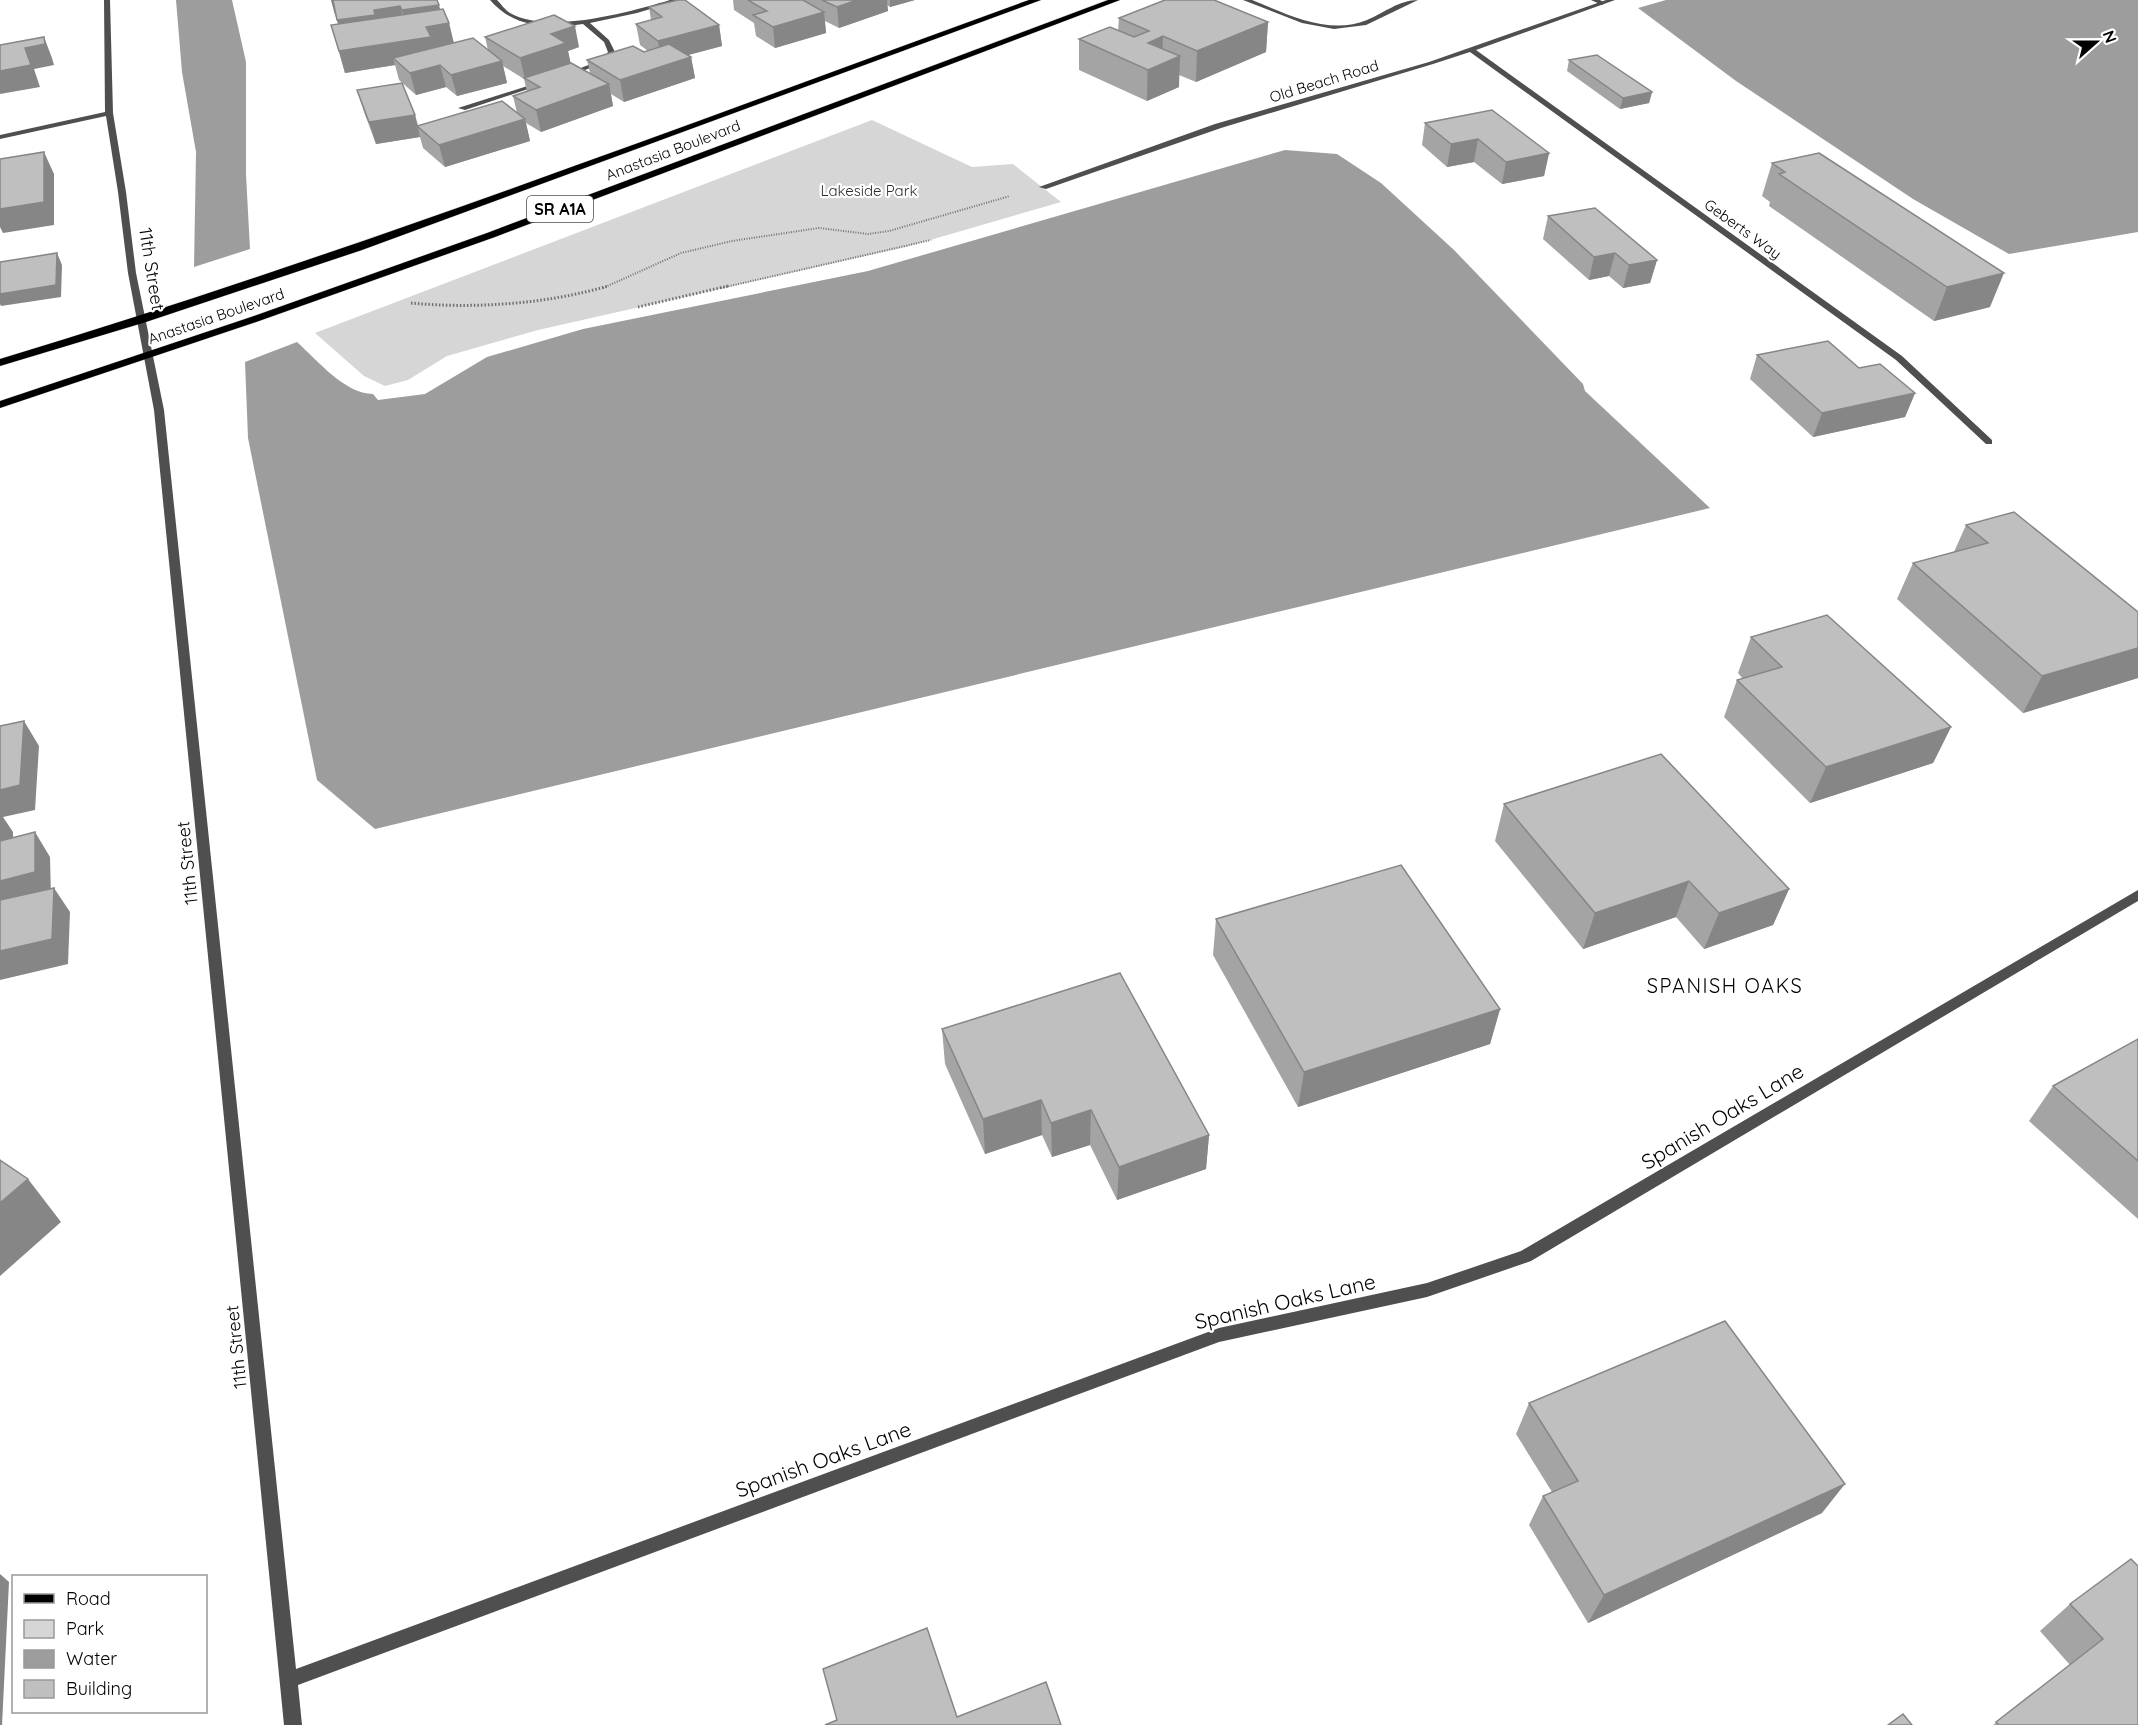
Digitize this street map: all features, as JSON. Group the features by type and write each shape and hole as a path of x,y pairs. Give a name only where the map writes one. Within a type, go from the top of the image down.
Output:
{"main road":[{"name":"Anastasia Boulevard","path":"0,363 142,320 358,248 1037,0"},
{"name":"Anastasia Boulevard","path":"0,405 491,235 1116,0"}],"street":[{"name":"11th Street","path":"106,0 109,113 132,273 159,410 293,1725"},
{"path":"493,0 513,20 561,25 585,22 677,0"},
{"path":"1246,0 1311,24 1329,27 1366,23 1415,0"},
{"path":"1397,0 1405,3"},
{"path":"1594,0 1602,3"},
{"name":"Old Beach Road","path":"1043,187 1218,126 1471,49 1612,0"},
{"path":"565,76 603,61 612,52 607,41 585,22"},
{"name":"Geberts Way","path":"1471,49 1899,358 1989,442"},
{"path":"462,108 554,80"},
{"path":"0,137 109,113"},
{"name":"Spanish Oaks Lane","path":"289,1680 1219,1335 1427,1290 1526,1256 2138,895"}],"path":[{"path":"402,299 411,303 454,307 574,296 607,287 681,253 708,246 783,232 819,228 868,234 889,231 1043,187"},
{"path":"638,307 931,240"}],"green space":[{"name":"Lakeside Park","path":"872,120 972,167 1013,164 1061,202 906,247 538,330 447,356 408,380 385,386 364,376 315,333"}],"water":[{"path":"176,0 232,0 246,62 246,175 250,249 194,267 196,152 182,72"},
{"path":"1666,0 2138,0 2138,232 2009,254 1913,199 1736,81 1638,8"},
{"path":"1285,150 1337,154 1381,183 1454,250 1583,384 1585,391 1710,508 375,829 317,780 248,438 245,362 297,342 342,382 363,393 373,394 378,400 425,394 487,357 583,329 868,271"}],"building":[{"path":"333,0 437,0 439,5 402,10 400,6 374,10 375,15 337,20"},
{"path":"685,0 719,25 658,41 636,24 662,17 649,7"},
{"path":"748,0 803,0 824,12 773,27 753,15 767,11"},
{"path":"822,0 857,0 837,7"},
{"path":"1165,0 1214,0 1268,22 1197,51 1163,36 1148,43 1180,56 1148,70 1079,39 1110,27 1134,37 1149,31 1119,18"},
{"path":"443,9 449,23 426,27 431,37 339,51 331,25"},
{"path":"554,15 575,26 551,34 566,43 520,58 485,37"},
{"path":"44,37 45,44 25,48 31,65 0,71 0,45"},
{"path":"473,38 502,61 451,75 440,65 410,73 393,58"},
{"path":"669,44 691,57 620,80 587,60 633,46 644,52"},
{"path":"1597,55 1652,92 1623,98 1569,60"},
{"path":"571,63 609,84 536,110 513,96 540,87 524,78"},
{"path":"402,83 415,115 369,122 357,90"},
{"path":"502,101 525,119 439,145 417,126"},
{"path":"1492,110 1549,153 1506,162 1478,139 1451,144 1425,123"},
{"path":"44,152 44,202 0,209 0,159"},
{"path":"1819,153 2004,273 1947,287 1779,174 1785,172 1772,163"},
{"path":"1595,208 1657,260 1629,265 1615,253 1594,257 1548,216"},
{"path":"57,253 56,285 0,294 0,262"},
{"path":"1828,341 1859,368 1880,364 1915,393 1822,413 1757,355"},
{"path":"2014,512 2138,612 2138,648 2042,676 1913,563 1988,543 1966,525"},
{"path":"1827,615 1951,727 1826,767 1737,680 1782,667 1751,637"},
{"path":"24,721 20,785 0,790 0,726"},
{"path":"1661,754 1789,889 1719,913 1689,881 1595,913 1504,804"},
{"path":"35,832 35,872 0,881 0,841"},
{"path":"1401,865 1500,1009 1304,1072 1216,919"},
{"path":"54,888 52,939 0,951 0,900"},
{"path":"1120,973 1209,1135 1119,1167 1091,1110 1051,1123 1041,1100 983,1119 942,1029"},
{"path":"2138,1039 2138,1161 2053,1086"},
{"path":"0,1160 28,1179 0,1203"},
{"path":"1725,1321 1845,1484 1604,1595 1543,1496 1578,1481 1529,1403"},
{"path":"2131,1559 2138,1566 2138,1725 1999,1725 1996,1722 2103,1639 2070,1604"},
{"path":"927,1628 957,1717 1046,1682 1061,1725 825,1725 837,1720 823,1669"},
{"path":"1903,1714 1912,1725 1888,1725"}],"district":[{"name":"SPANISH OAKS","path":"1725,985"}]}
